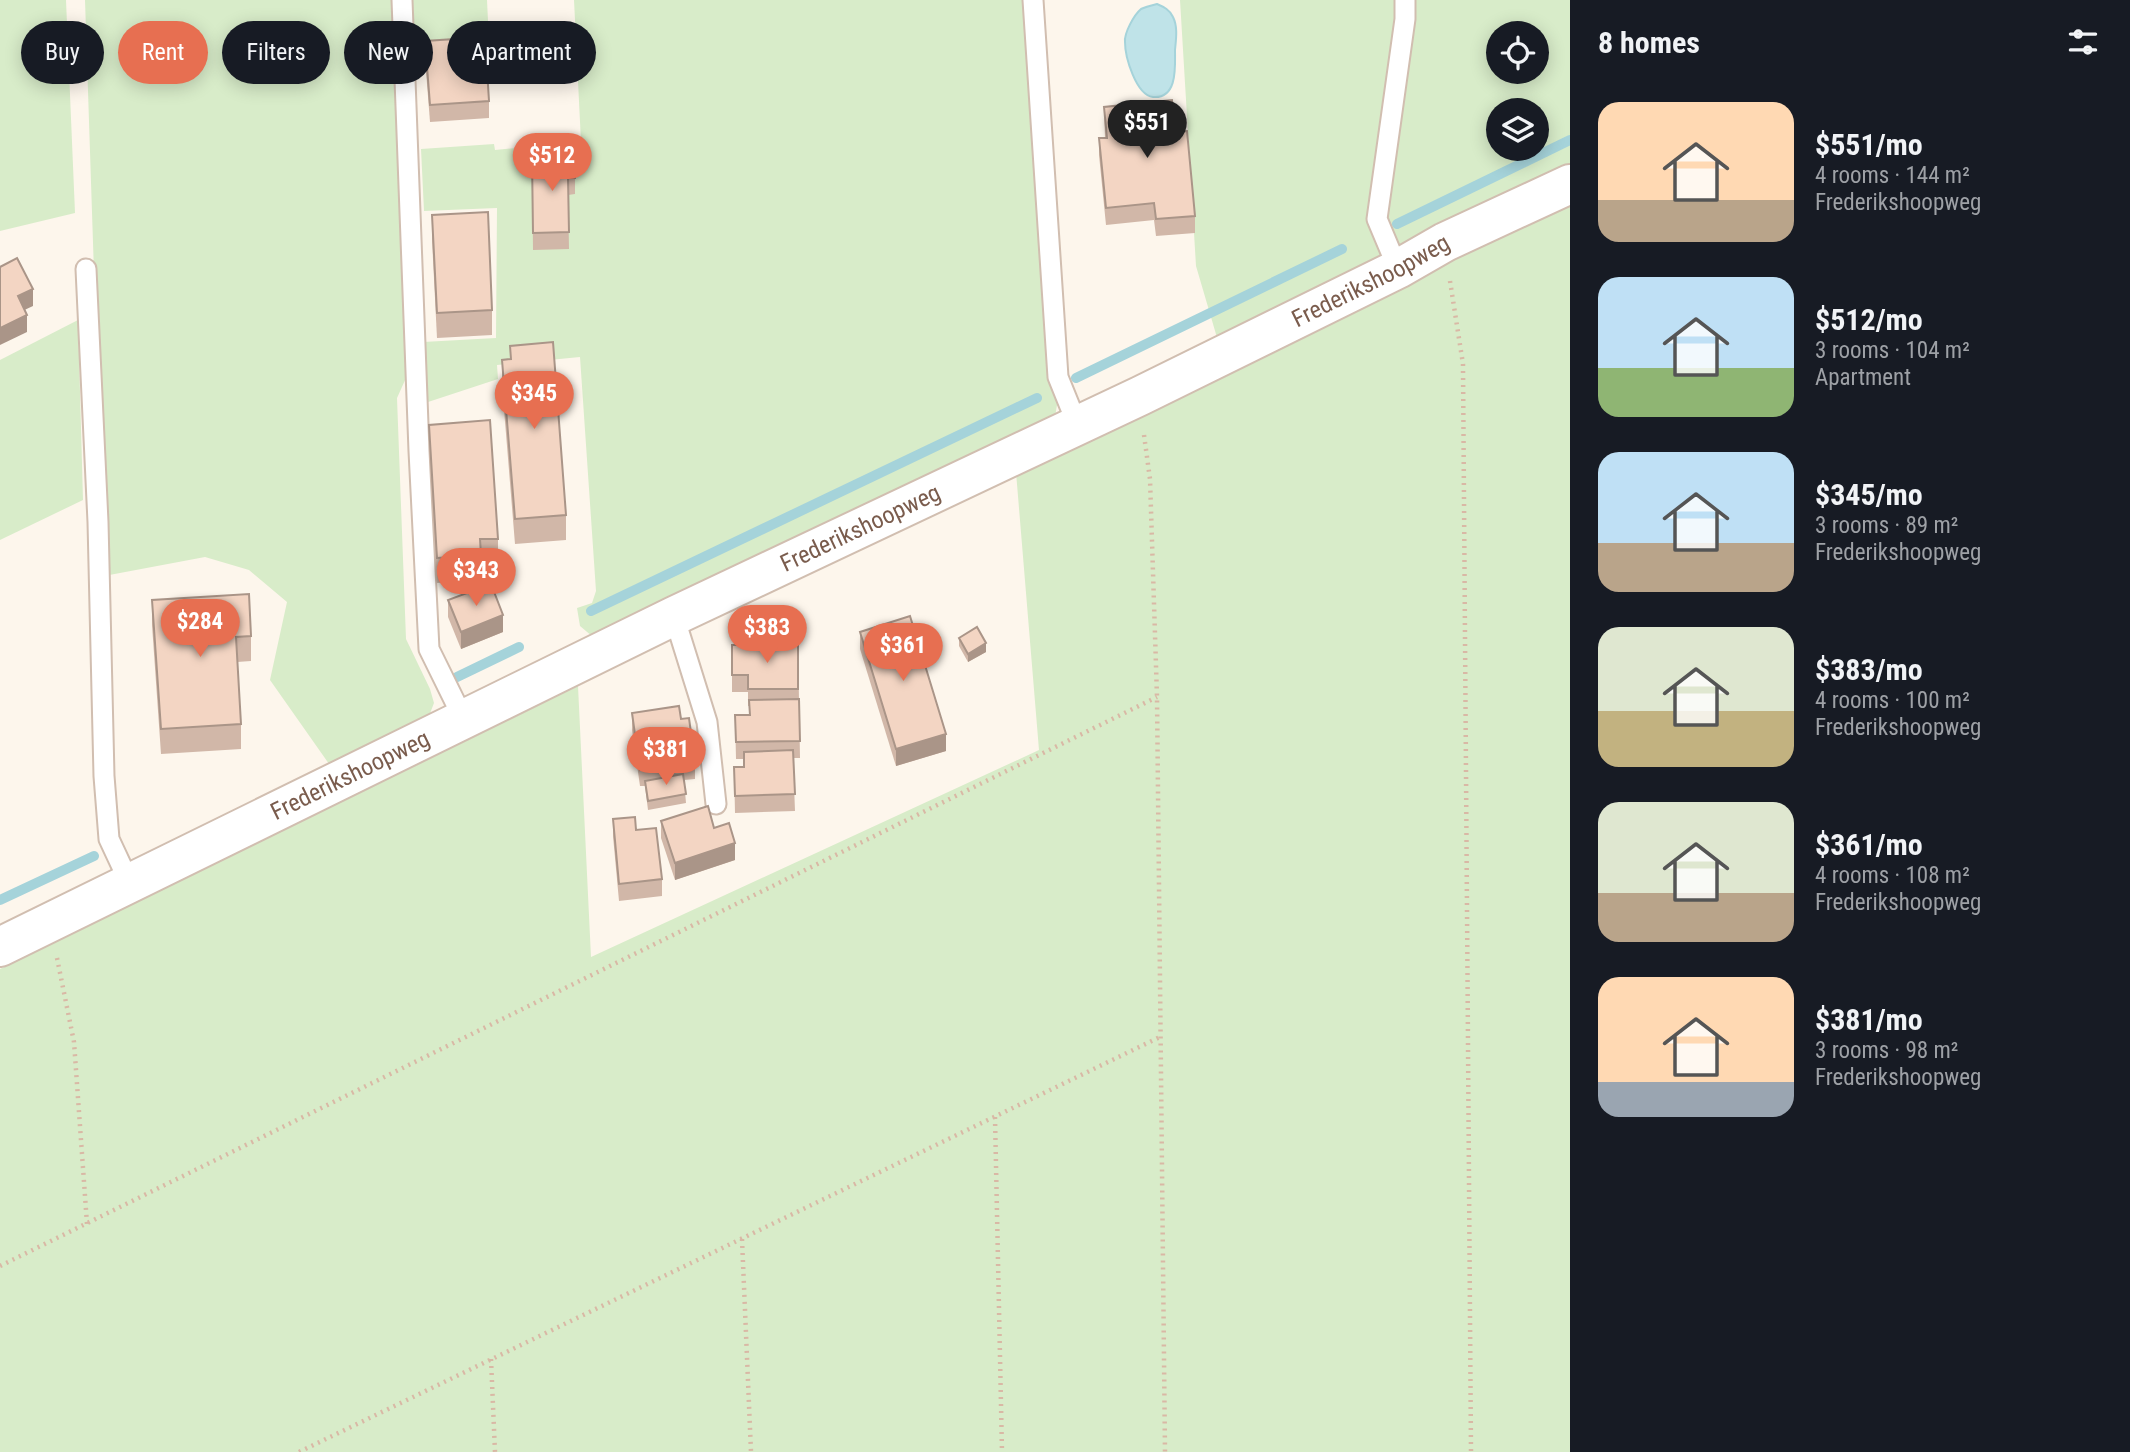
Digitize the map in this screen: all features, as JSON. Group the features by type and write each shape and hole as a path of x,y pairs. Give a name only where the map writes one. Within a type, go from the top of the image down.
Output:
{"street":[{"name":"Frederikshoopweg","path":"0,947 674,616 1140,396 1398,269 1444,242 1570,184"}],"lane":[{"path":"402,0 429,649 464,720"},
{"path":"1033,0 1058,377 1077,424"},
{"path":"1398,269 1377,219 1405,19 1405,0"},
{"path":"86,269 98,522 107,814 109,839 130,884"},
{"path":"674,616 707,722 716,804"}],"path":[{"path":"1444,242 1463,364 1471,1452"},
{"path":"1140,396 1150,479 1157,697 1165,1452"},
{"path":"0,1266 1157,697"},
{"path":"50,923 74,1042 87,1224"},
{"path":"299,1452 1160,1037"},
{"path":"995,1117 1002,1452"},
{"path":"743,1239 751,1452"},
{"path":"491,1359 495,1452"}],"green space":[{"path":"0,0 66,0 67,21 21,21 21,84 70,84 75,213 0,231"},
{"path":"85,0 393,0 394,21 344,21 344,84 396,84 406,378 397,398 406,639 434,703 429,716 334,771 270,680 287,602 249,570 205,557 104,576 88,84 104,84 104,21 86,21"},
{"path":"412,0 487,0 488,21 447,21 447,45 433,46 433,21 413,21"},
{"path":"574,0 1024,0 1049,381 1058,399 1055,417 599,642 580,626 577,608 592,603 596,591 580,357 497,365 498,379 425,403 423,342 496,338 497,208 424,211 421,149 494,144 495,150 581,142 578,84 596,84 596,21 575,21"},
{"path":"1180,0 1399,0 1399,16 1368,212 1383,260 1218,341 1196,266"},
{"path":"1413,0 1570,0 1570,171 1408,248 1396,241 1388,226 1385,207"},
{"path":"1570,203 1570,1452 0,1452 0,969 578,686 591,957 1039,750 1016,472"},
{"path":"78,320 83,500 0,540 0,360"}],"water":[{"path":"1157,4 1168,11 1175,21 1175,64 1173,80 1167,93 1153,97 1141,90 1137,83 1127,57 1125,38 1138,12"}],"building":[{"path":"433,40 447,40 447,84 488,84 489,101 430,105 428,84 433,84"},
{"path":"1172,100 1175,132 1187,131 1195,216 1156,219 1154,203 1106,208 1099,138 1107,138 1104,107"},
{"path":"575,156 575,178 568,178 569,232 533,233 532,158"},
{"path":"488,212 492,310 437,313 432,215"},
{"path":"17,258 33,289 18,296 27,315 0,328 0,267"},
{"path":"553,342 566,515 515,519 502,360 511,359 510,346"},
{"path":"490,420 498,539 480,539 481,555 437,558 429,425"},
{"path":"491,584 503,615 461,632 448,600"},
{"path":"249,594 251,636 236,637 241,724 161,729 152,600"},
{"path":"910,616 946,734 896,749 860,632"},
{"path":"977,627 986,643 968,654 959,638"},
{"path":"798,644 798,689 748,689 748,675 732,675 732,645"},
{"path":"799,699 800,741 736,742 735,715 750,715 749,700"},
{"path":"679,706 681,719 689,718 695,762 640,770 632,713"},
{"path":"793,750 795,794 735,796 734,767 744,767 744,752"},
{"path":"683,774 686,794 648,801 645,781"},
{"path":"708,806 714,828 729,823 735,843 675,863 661,821"},
{"path":"635,817 636,830 656,828 662,879 619,884 613,819"}],"waterway":[{"path":"1397,224 1570,140"},
{"path":"1076,378 1342,249"},
{"path":"591,611 1037,398"},
{"path":"457,677 519,647"},
{"path":"0,900 94,856"}]}
